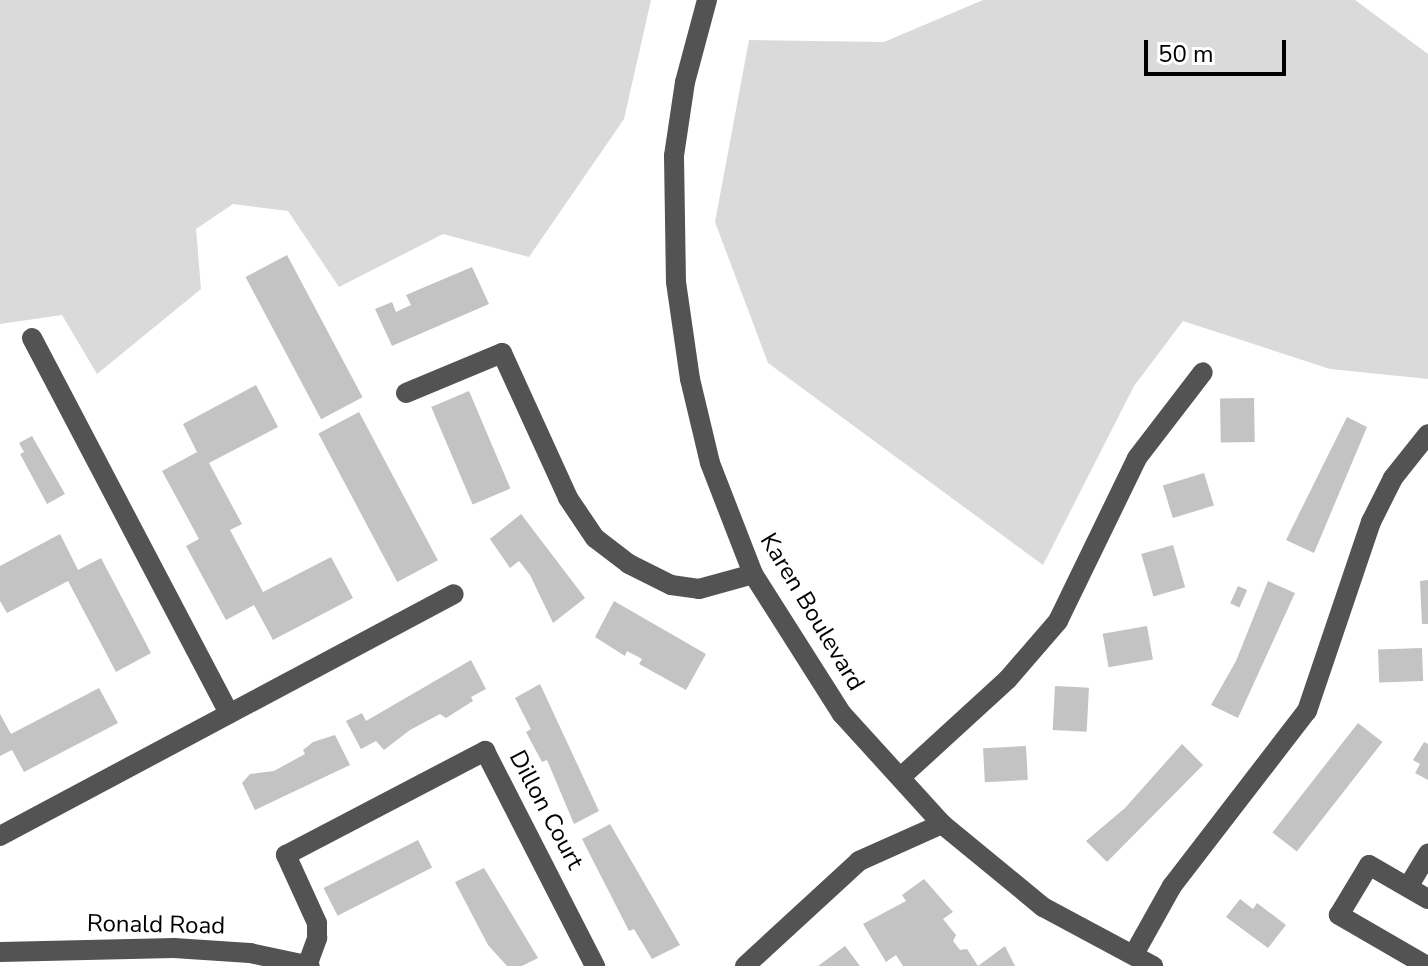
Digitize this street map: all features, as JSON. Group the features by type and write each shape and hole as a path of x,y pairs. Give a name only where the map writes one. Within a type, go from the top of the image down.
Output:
{"street":[{"name":"Karen Boulevard","path":"707,0 685,82 674,156 676,282 690,379 710,463 753,574 842,714 942,824 1043,907 1153,966"},
{"path":"32,338 229,713"},
{"path":"406,393 502,353 568,498 595,538 629,564 671,585 699,589 753,574"},
{"path":"901,777 1008,679 1058,621 1137,458 1203,372"},
{"path":"1134,954 1172,886 1307,711 1371,522 1393,478 1428,434"},
{"path":"0,836 454,594"},
{"name":"Dillon Court","path":"308,966 317,938 317,923 286,855 485,751 595,966"},
{"path":"745,966 859,861 942,824"},
{"path":"1408,887 1428,854"},
{"path":"1427,966 1339,915 1369,865 1428,899"},
{"name":"Ronald Road","path":"0,952 174,948 250,953 308,966"}],"shaded area":[{"path":"0,0 651,0 624,119 529,257 443,234 339,287 288,211 233,204 196,229 201,289 97,374 62,315 0,324"},
{"path":"983,0 1355,0 1428,54 1428,379 1330,369 1183,321 1134,386 1043,565 768,363 715,222 749,40 884,42"}],"building":[{"path":"287,255 363,397 321,419 246,277"},
{"path":"472,267 489,304 392,346 375,309 392,302 396,312 411,305 406,295"},
{"path":"256,385 278,427 209,463 242,524 230,530 263,592 331,557 353,598 273,640 254,605 226,620 186,546 199,539 162,471 197,452 183,424"},
{"path":"469,391 510,489 473,505 431,407"},
{"path":"1254,398 1255,442 1221,443 1220,399"},
{"path":"359,412 438,560 397,582 318,434"},
{"path":"1347,417 1367,427 1314,553 1286,540"},
{"path":"32,436 65,494 47,504 20,454 24,452 19,443"},
{"path":"1204,473 1214,506 1173,518 1163,486"},
{"path":"521,514 585,598 553,623 530,575 519,561 510,568 490,539"},
{"path":"60,534 78,570 101,558 151,653 116,672 68,581 7,613 0,601 0,566"},
{"path":"1173,545 1185,587 1153,596 1141,554"},
{"path":"1428,580 1428,624 1422,624 1420,581"},
{"path":"1268,581 1295,593 1238,718 1211,705 1236,661"},
{"path":"1238,586 1247,590 1239,607 1230,603"},
{"path":"614,601 706,654 686,690 639,664 642,659 627,651 625,656 595,637"},
{"path":"1147,626 1153,659 1109,667 1103,634"},
{"path":"1422,648 1423,681 1379,683 1378,650"},
{"path":"471,660 486,689 471,697 473,701 446,718 440,714 410,730 384,750 376,741 361,749 346,721 362,713 366,721"},
{"path":"540,684 599,811 574,824 547,760 542,762 526,732 531,729 515,698"},
{"path":"1055,686 1089,688 1087,732 1053,730"},
{"path":"99,688 118,723 24,772 12,750 0,756 0,714 11,734"},
{"path":"1358,723 1382,742 1297,852 1272,833"},
{"path":"335,735 350,765 255,810 242,783 250,774 274,771 305,754 303,750 313,742"},
{"path":"1424,742 1428,744 1428,780 1415,773 1420,764 1413,760"},
{"path":"1182,744 1203,765 1107,862 1086,841 1125,808"},
{"path":"1026,746 1028,780 985,782 983,748"},
{"path":"610,824 680,945 652,959 634,929 629,931 582,839"},
{"path":"418,840 432,868 338,916 324,888"},
{"path":"484,868 538,958 522,966 507,966 488,945 455,882"},
{"path":"924,879 953,912 943,919 956,935 953,941 960,950 967,949 978,966 903,966 896,955 886,962 863,924 906,901 902,895"},
{"path":"1240,899 1253,909 1257,903 1286,925 1268,948 1226,917"},
{"path":"845,946 860,966 818,966"},
{"path":"1005,946 1015,966 978,966"}]}
